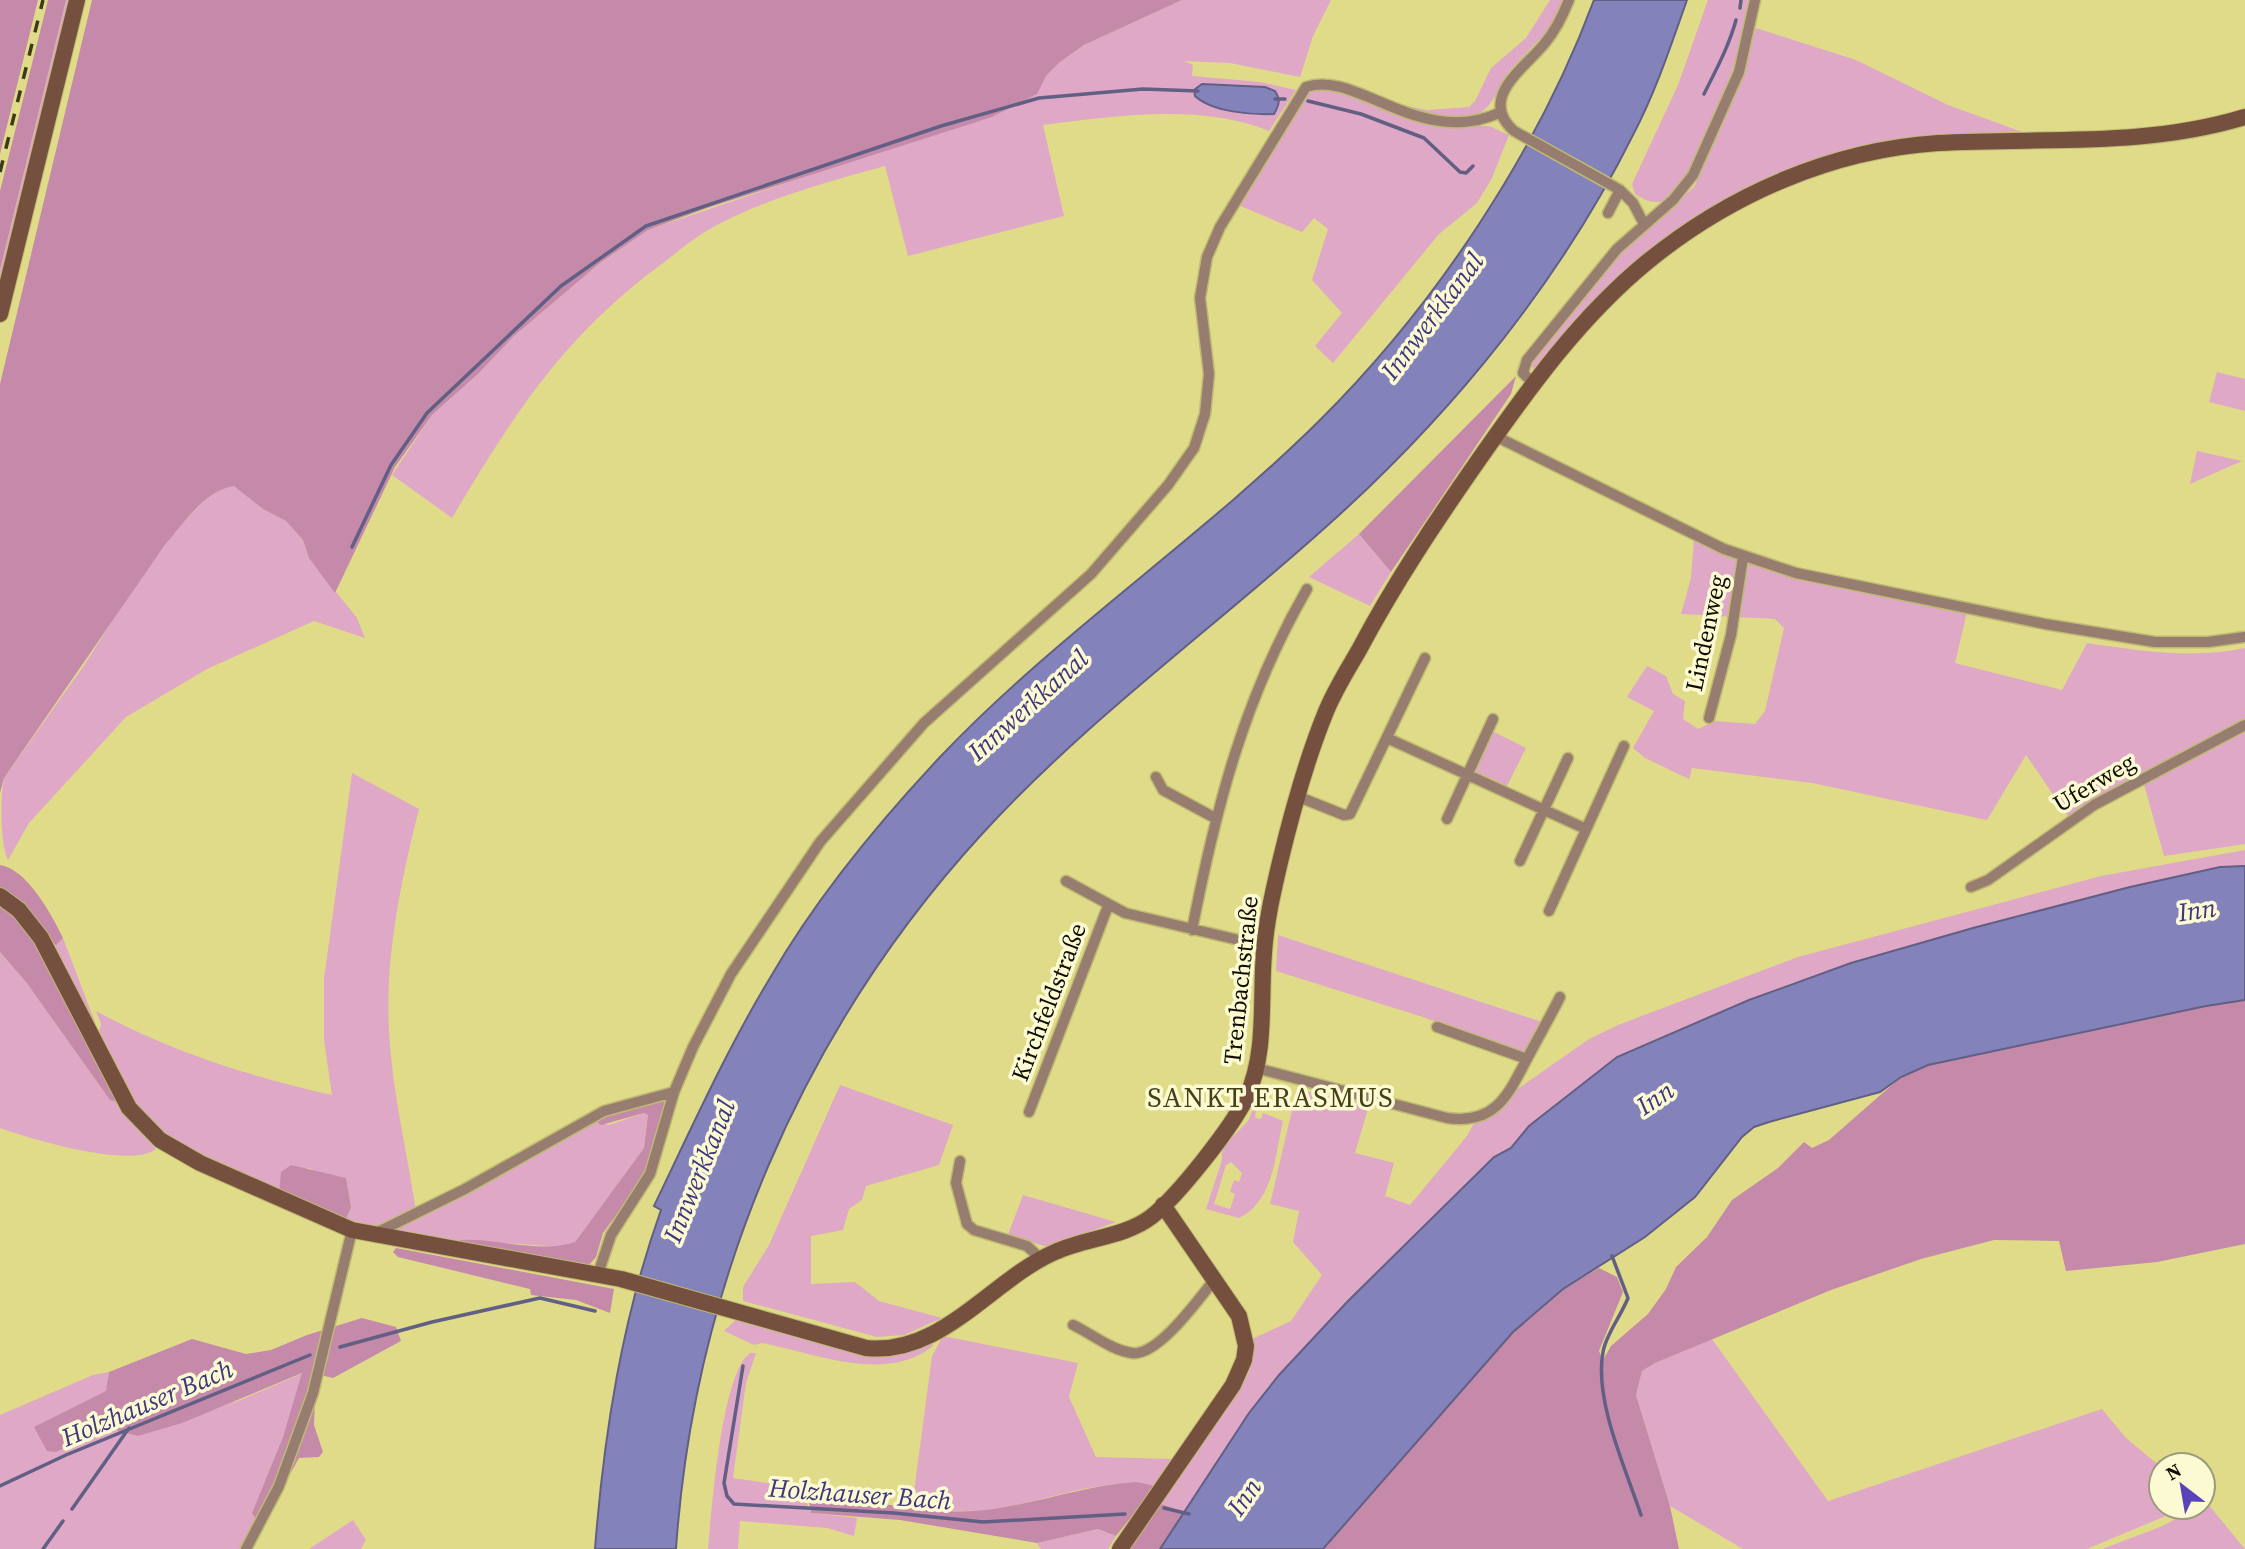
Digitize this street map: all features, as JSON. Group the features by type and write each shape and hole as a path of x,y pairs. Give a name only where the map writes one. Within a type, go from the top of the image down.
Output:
{"street":[{"path":"0,314 77,0"},
{"path":"1569,0 1551,36 1505,88 1501,113 1505,123 1521,135 1617,188 1633,203 1644,224"},
{"path":"1533,383 1523,373 1527,359 1601,267 1644,224 1674,200 1693,175 1739,72 1755,0"},
{"path":"598,1274 611,1235 650,1174 674,1091 693,1047 732,974 820,842 924,723 1091,574 1188,458 1202,430 1208,395 1208,351 1200,288 1207,257 1220,228 1303,90 1314,84 1328,85 1412,116 1441,122 1469,122 1501,113"},
{"name":"Trenbachstraße","path":"0,896 19,910 41,938 118,1090 149,1130 200,1163 352,1230 598,1274 735,1309 866,1348 897,1347 935,1332 1041,1259 1138,1225 1163,1205 1238,1111 1256,1068 1265,946 1282,854 1317,737 1338,686 1421,542 1533,383 1592,316 1646,263 1716,215 1793,175 1853,156 1912,146 2137,139 2193,131 2245,117"},
{"path":"1608,213 1617,188"},
{"path":"1495,436 1742,557 1821,578 2126,638 2183,643 2245,637"},
{"name":"Lindenweg","path":"1709,718 1731,635 1742,557"},
{"path":"1192,930 1215,818 1255,693 1284,628 1307,589"},
{"path":"1299,797 1343,815 1350,814 1425,658"},
{"path":"1447,819 1493,719"},
{"name":"Uferweg","path":"1971,887 1988,880 2094,805 2245,724"},
{"path":"1387,738 1586,829"},
{"path":"1549,911 1624,746"},
{"path":"1520,861 1568,758"},
{"path":"1156,777 1163,790 1215,818"},
{"name":"Kirchfeldstraße","path":"1066,881 1108,906 1152,922 1265,946"},
{"name":"Kirchfeldstraße","path":"1029,1112 1108,906"},
{"path":"1256,1068 1461,1120 1480,1116 1504,1099 1515,1087 1560,997"},
{"path":"1437,1027 1527,1059"},
{"path":"371,1235 465,1189 604,1111 674,1091"},
{"path":"960,1161 956,1183 967,1224 974,1230 1027,1246 1041,1259"},
{"path":"1120,1549 1224,1400 1244,1360 1246,1346 1242,1324 1215,1279 1163,1205"},
{"path":"246,1549 279,1486 313,1393 352,1230"},
{"path":"1073,1325 1114,1347 1134,1353 1146,1350 1183,1318 1215,1279"}],"shaded area":[{"path":"0,0 38,0 0,154"},
{"path":"48,0 66,0 0,270 0,191"},
{"path":"66,0 71,0 0,287 0,270"},
{"path":"92,0 1182,0 1084,45 1046,76 1037,94 992,117 707,208 648,230 600,263 514,336 479,373 432,415 395,467 335,593 309,558 303,540 286,521 263,509 234,486 213,494 195,510 164,546 4,778 0,793 0,384"},
{"path":"1182,0 1331,0 1313,36 1300,77 1230,63 1184,61 1193,65 1192,76 1260,82 1296,90 1269,131 1243,122 1186,114 1099,118 1043,125 1064,216 908,256 885,166 755,207 696,238 631,288 599,317 571,346 521,409 452,518 392,475 432,415 479,373 514,336 600,263 648,230 913,140 992,117 1036,94 1046,76 1084,45","holes":["1202,84 1265,87 1275,91 1280,99 1260,115 1216,107 1196,96 1194,90"]},
{"path":"1550,0 1564,0 1553,22 1508,73 1492,101 1479,114 1468,118 1442,118 1392,103 1427,110 1469,107 1475,101 1491,68 1526,38"},
{"path":"1708,0 1750,0 1739,46 1720,109 1694,167 1680,188 1665,200 1650,201 1635,194 1632,184 1678,85"},
{"path":"1756,28 1856,60 1948,105 2036,137 1933,138 1727,201 1534,370 1531,365 1535,358 1611,263 1694,187 1728,112"},
{"path":"1322,88 1456,126 1489,126 1509,135 1492,178 1477,203 1439,234 1333,363 1315,346 1342,313 1312,280 1328,229 1314,218 1302,232 1238,205 1305,95"},
{"path":"2217,372 2245,379 2245,411 2209,402"},
{"path":"1516,376 1511,394 1391,572 1359,534"},
{"path":"2197,451 2242,461 2190,484"},
{"path":"234,485 263,509 286,521 303,540 309,558 357,618 365,638 314,621 207,669 126,717 29,823 8,860 3,843 4,778 173,534 194,510 215,493"},
{"path":"1359,534 1391,572 1370,606 1309,577"},
{"path":"1694,538 1769,570 1967,612 1955,663 2062,690 2087,643 2186,653 2245,648 2245,722 2069,818 2026,755 1987,820 1812,783 1692,768 1689,779 1645,758 1633,748 1654,711 1627,697 1647,666 1666,676 1673,694 1685,701 1683,719 1698,729 1714,721 1755,724 1765,711 1784,628 1775,619 1681,614 1691,578"},
{"path":"2245,728 2245,844 2164,856 2143,781"},
{"path":"1490,730 1526,748 1507,786 1472,770"},
{"path":"352,773 419,809 396,919 388,1003 393,1076 416,1211 376,1227 346,1219 351,1207 346,1178 327,1176 308,1168 279,1193 186,1151 144,1121 97,1040 101,1024 96,1011 182,1051 271,1080 332,1095 324,1040 324,979"},
{"path":"2245,850 2245,866 2220,867 2130,887 1851,963 1749,1000 1617,1057 1529,1126 1511,1148 1494,1157 1348,1301 1279,1375 1249,1413 1185,1512 1158,1503 1248,1374 1254,1338 1291,1321 1322,1275 1293,1242 1299,1211 1270,1204 1297,1089 1369,1105 1355,1153 1394,1163 1385,1196 1410,1205 1473,1125 1493,1113 1519,1088 1589,1039 1618,1025 1798,957 2101,876"},
{"path":"0,865 20,875 38,894 63,938 56,945 50,943 26,906 0,890"},
{"path":"0,904 30,932 118,1102 110,1100 26,982 0,952"},
{"path":"1278,935 1542,1022 1526,1057 1426,1018 1276,971"},
{"path":"63,938 95,1028 50,943 56,945"},
{"path":"0,952 26,982 110,1100 118,1102 154,1143 155,1150 142,1155 102,1154 55,1145 0,1128"},
{"path":"2245,1000 2245,1244 2157,1262 2066,1271 2059,1241 1994,1240 1921,1259 1831,1290 1655,1363 1642,1371 1636,1395 1670,1506 1679,1549 1323,1549 1513,1332 1563,1289 1599,1268 1617,1277 1623,1292 1599,1351 1603,1360 1611,1346 1648,1314 1666,1289 1676,1267 1707,1237 1732,1200 1778,1168 1804,1142 1812,1148 1829,1140 1901,1077 1928,1065"},
{"path":"840,1085 953,1125 939,1165 866,1186 862,1200 849,1209 843,1230 811,1236 811,1284 855,1282 879,1301 942,1318 904,1335 877,1337 743,1301 743,1287 769,1245"},
{"path":"663,1100 666,1108 647,1173 603,1233 596,1257 589,1265 581,1266 457,1244 461,1240 533,1246 575,1242 644,1148 648,1115 644,1113 601,1125 594,1120 626,1107"},
{"path":"1253,1109 1256,1111 1255,1118 1261,1119 1263,1113 1283,1121 1275,1162 1266,1189 1251,1210 1239,1218 1206,1209 1222,1160 1222,1148 1248,1121","holes":["1231,1162 1242,1173 1239,1182 1234,1180 1230,1192 1235,1194 1230,1209 1214,1204 1226,1165"]},
{"path":"644,1113 648,1115 644,1148 575,1242 561,1247 503,1243 457,1244 385,1231 594,1120 609,1125"},
{"path":"291,1165 346,1178 351,1207 346,1219 279,1193 281,1172"},
{"path":"1023,1195 1116,1222 1048,1247 1008,1235"},
{"path":"396,1248 614,1289 610,1313 576,1300 531,1295 530,1289 398,1257 393,1252"},
{"path":"739,1317 852,1349 932,1340 933,1346 914,1357 894,1363 849,1362 762,1343 754,1345 724,1331"},
{"path":"362,1318 396,1327 401,1341 333,1378 316,1374 314,1425 323,1452 319,1457 299,1458 278,1496 257,1521 252,1513 283,1437 302,1373 182,1423 138,1436 107,1428 56,1452 47,1451 34,1427 106,1391 109,1372 192,1339 246,1354 271,1350 307,1335"},
{"path":"943,1336 1078,1363 1069,1397 1096,1457 1174,1459 1156,1486 1114,1484 982,1510 952,1511 912,1507 932,1356"},
{"path":"1712,1339 1828,1501 2102,1409 2126,1438 2147,1455 2147,1521 2154,1521 2087,1549 1743,1549 1670,1506 1636,1395 1642,1371"},
{"path":"750,1353 756,1353 746,1383 733,1478 807,1489 807,1504 811,1513 857,1518 854,1536 827,1528 740,1521 738,1549 708,1549 715,1475 725,1414 740,1366"},
{"path":"109,1372 107,1391 35,1427 56,1452 107,1428 138,1436 243,1399 303,1373 283,1437 252,1513 257,1521 240,1549 0,1549 0,1415 93,1375"},
{"path":"1136,1482 1156,1486 1116,1536 1098,1529 1037,1543 900,1520 811,1513 807,1489 900,1507 970,1511 1011,1506"},
{"path":"1158,1503 1185,1512 1160,1549 1126,1549"},
{"path":"2217,1515 2245,1549 2102,1549 2172,1521 2217,1521"},
{"path":"353,1520 366,1540 361,1549 309,1549"},
{"path":"1098,1529 1116,1536 1108,1549 1041,1549 1037,1543"}],"water":[{"name":"Innwerkkanal","path":"1594,0 1687,0 1642,117 1574,239 1504,338 1465,386 1382,474 1294,556 1066,750 982,834 918,910 861,991 811,1077 768,1166 733,1258 706,1353 687,1451 676,1549 595,1549 604,1462 625,1335 647,1251 661,1210 654,1206 724,1062 788,948 849,862 941,756 1032,669 1273,464 1319,421 1403,328 1479,225 1513,170 1571,57"},
{"path":"1202,84 1265,87 1275,91 1278,105 1274,114 1244,113 1211,106 1195,96 1194,90"},
{"name":"Inn","path":"2245,866 2245,1000 1928,1065 1901,1077 1880,1092 1754,1127 1742,1137 1695,1197 1645,1237 1563,1289 1513,1332 1323,1549 1160,1549 1249,1413 1279,1375 1348,1301 1494,1157 1511,1148 1529,1126 1617,1057 1749,1000 1851,963 2130,887 2220,867"}],"waterway":[{"path":"1740,8 1741,0"},
{"path":"1704,94 1726,49 1736,20"},
{"path":"352,547 391,465 427,413 561,286 646,226 941,126 1039,98 1143,89 1198,91"},
{"path":"1275,99 1285,99"},
{"path":"1308,101 1361,114 1424,138 1460,172 1466,173 1473,166"},
{"path":"1612,1256 1628,1298 1603,1352 1603,1392 1613,1435 1641,1515"},
{"name":"Holzhauser Bach","path":"340,1347 432,1322 540,1298 595,1311"},
{"name":"Holzhauser Bach","path":"0,1486 66,1455 310,1355"},
{"name":"Holzhauser Bach","path":"743,1366 724,1483 727,1496 734,1504 894,1513 983,1522 1125,1514"},
{"path":"72,1509 129,1428"},
{"name":"Holzhauser Bach","path":"1164,1508 1189,1514"},
{"path":"43,1549 63,1521"}],"railway":[{"path":"0,172 43,0"}],"district":[{"name":"SANKT ERASMUS","path":"1271,1097"}]}
